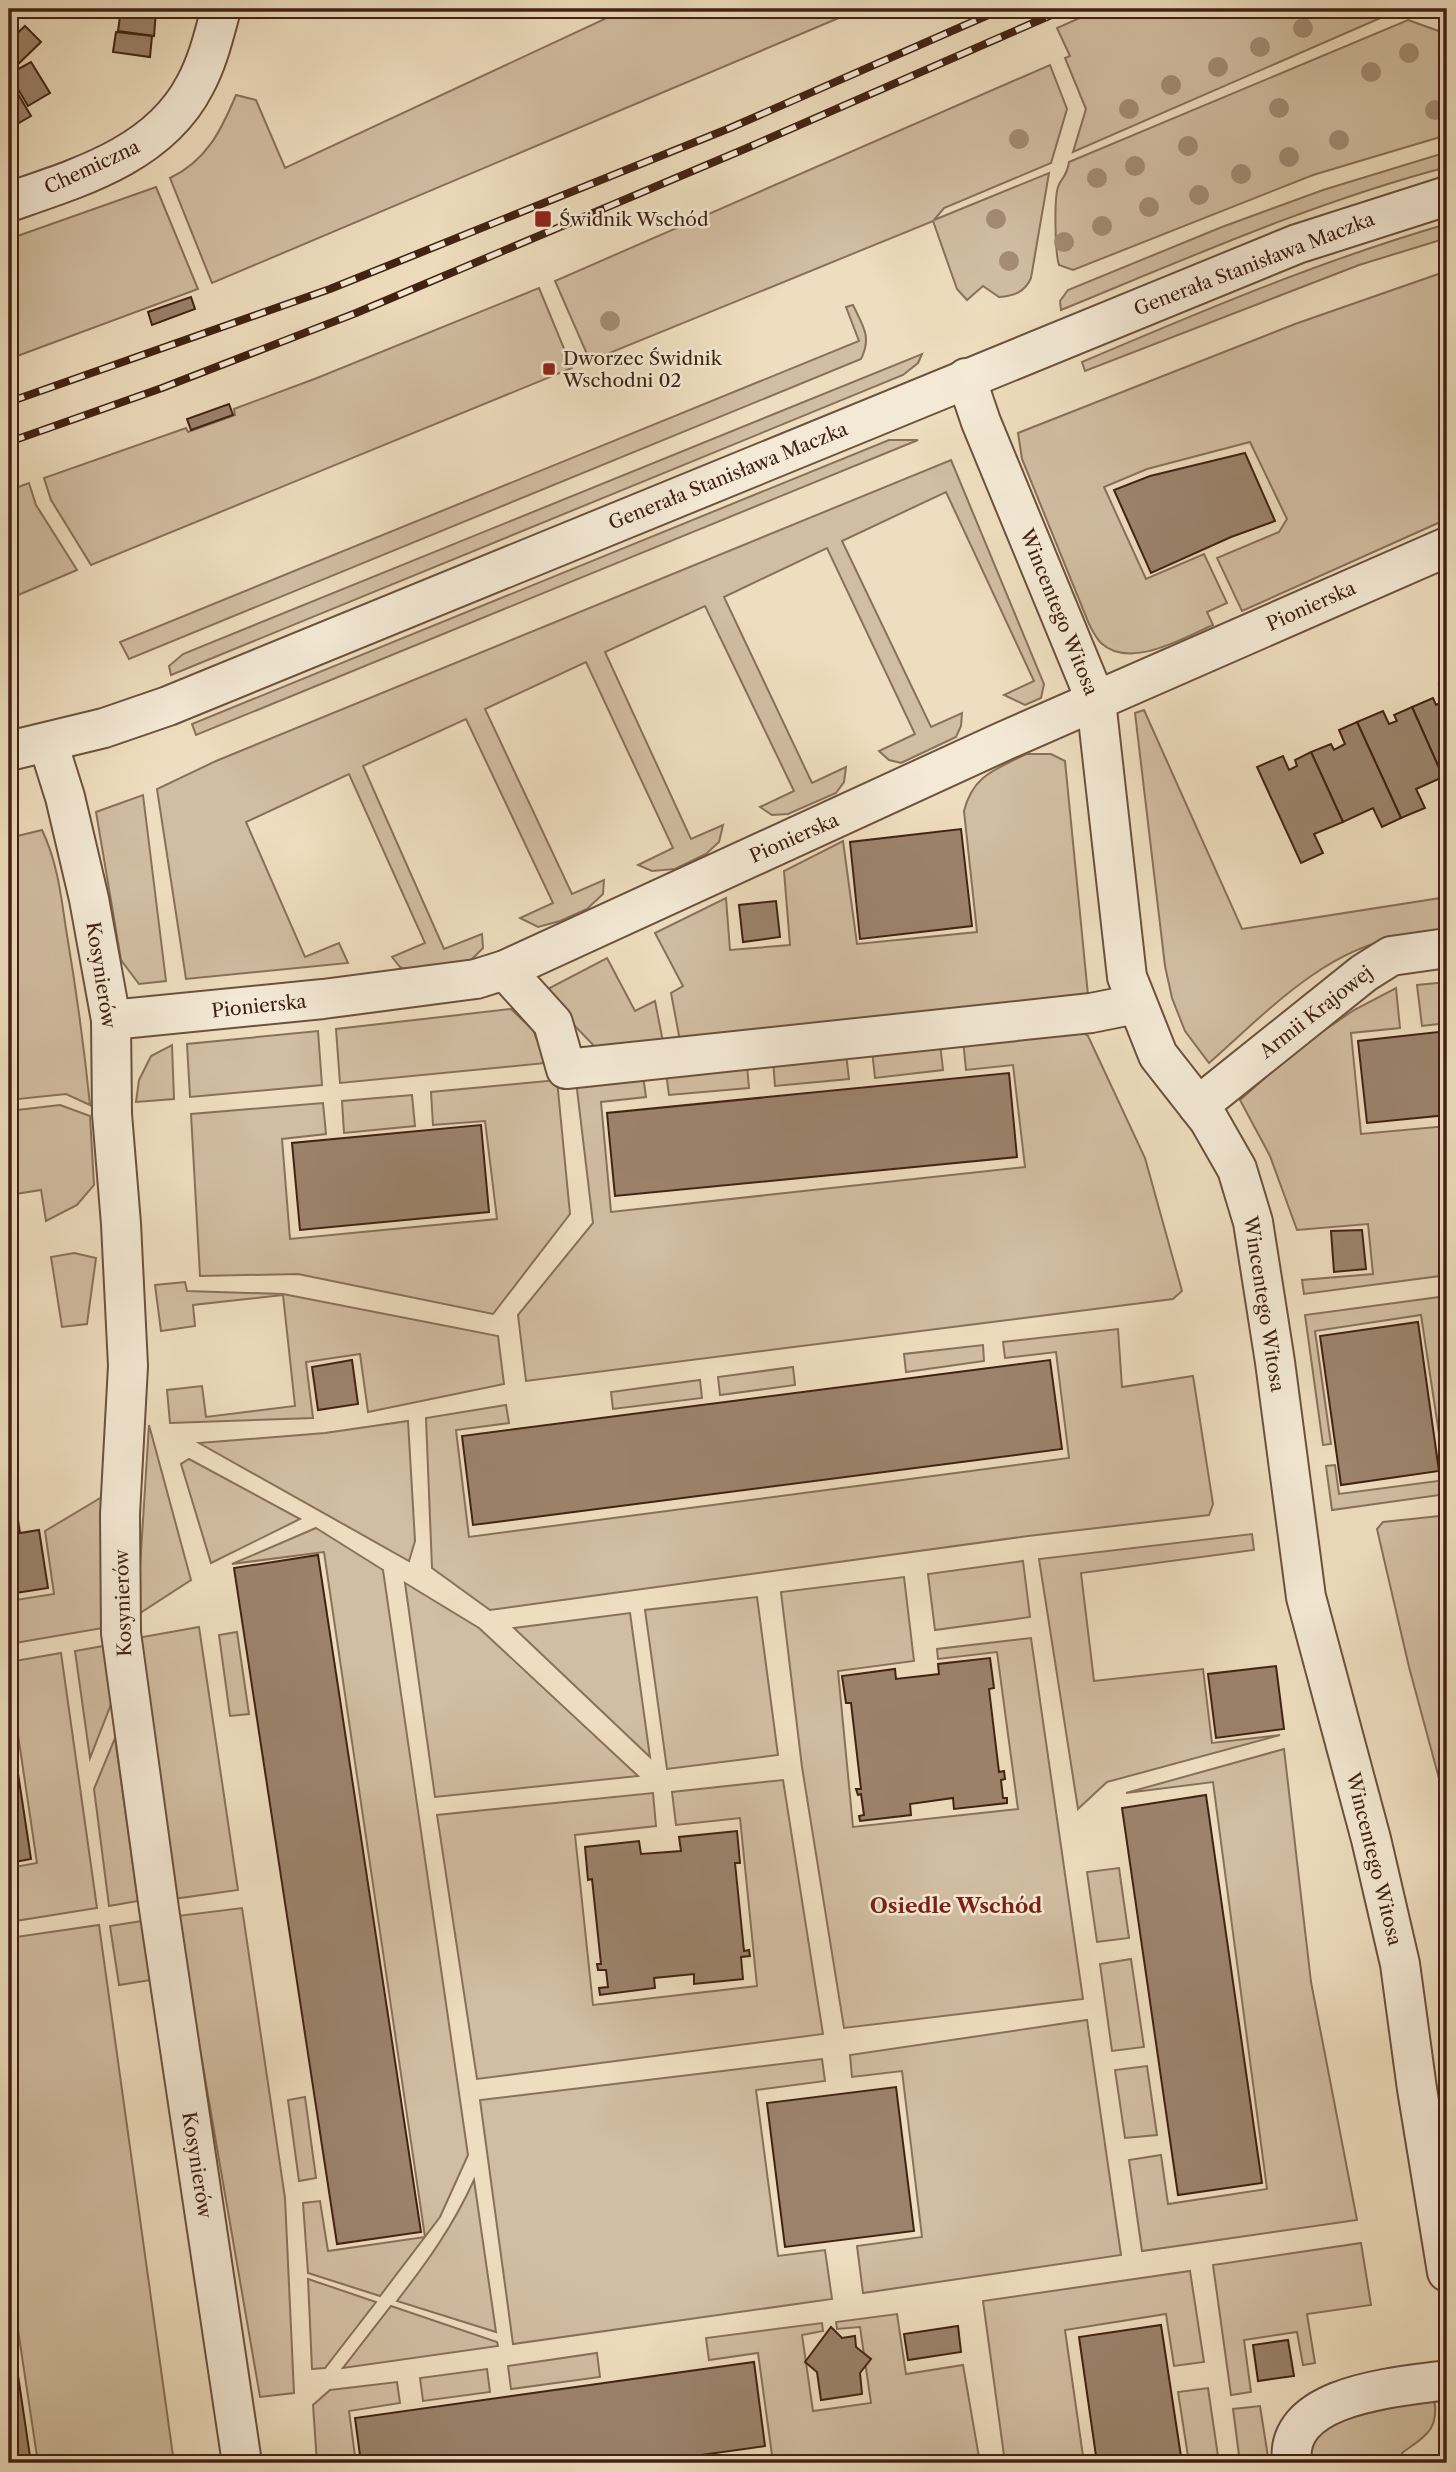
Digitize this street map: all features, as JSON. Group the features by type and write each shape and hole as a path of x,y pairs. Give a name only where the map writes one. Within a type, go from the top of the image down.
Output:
{"street":[{"name":"Chemiczna","path":"9,202 110,163 141,147 157,134 172,120 194,86 207,57 221,9"},
{"name":"Generała Stanisława Maczka","path":"9,751 104,728 168,706 1297,243 1447,196"},
{"name":"Wincentego Witosa","path":"966,378 981,422 1096,701 1127,977 1136,1004 1158,1055 1209,1120 1237,1169 1253,1222 1306,1597 1371,1839 1399,1964 1447,2272"},
{"name":"Pionierska","path":"111,1020 323,999 476,979 505,970 1096,701 1447,547"},
{"name":"Kosynierów","path":"48,743 65,797 83,875 111,1020 112,1114 128,1366 120,1514 121,1633 159,1909 242,2463"},
{"name":"Armii Krajowej","path":"1198,1106 1364,973 1391,956 1447,948"},
{"path":"505,970 553,1023 566,1069 1091,1013 1136,1004"},
{"path":"1292,2463 1290,2449 1299,2429 1321,2410 1354,2395 1447,2380"}],"shaded area":[{"path":"626,9 860,9 212,283 170,178 193,163 211,144 236,95 256,100 285,168"},
{"path":"1100,9 1401,9 1073,152 1086,109 1065,58 1070,56 1057,28"},
{"path":"1408,20 1447,34 1447,135 1313,175 1073,270 1059,265 1056,238 1057,193 1069,162"},
{"path":"1050,65 1067,109 1051,163 944,208 934,220 1049,173 1031,278 1026,287 1009,296 999,297 983,286 967,300 957,289 933,221 590,361 555,281"},
{"path":"1447,152 1447,167 1300,214 1061,310 1060,301 1068,290 1222,227 1323,190"},
{"path":"156,187 198,289 9,359 9,239"},
{"path":"1447,224 1447,238 1359,265 1085,371 1082,362 1217,305 1308,270"},
{"path":"1447,271 1447,519 1242,611 1217,558 1279,532 1287,519 1250,442 1147,469 1104,487 1146,579 1204,554 1227,603 1207,612 1213,625 1157,649 1127,653 1113,651 1101,643 1089,624 1022,459 1018,433 1295,324"},
{"path":"539,288 572,368 91,565 51,500 44,478 186,428 188,432 235,415 234,409"},
{"path":"853,305 866,338 861,359 129,659 120,642 859,341 846,307"},
{"path":"922,354 918,363 903,375 171,675 169,666 183,654"},
{"path":"889,440 918,440 196,735 192,724"},
{"path":"951,460 1044,684 1041,698 1025,705 1004,695 1034,681 946,492 842,541 931,727 962,713 961,726 956,737 901,763 889,760 879,751 915,734 827,548 724,597 812,783 846,767 844,782 836,793 788,814 772,815 760,807 794,791 705,606 605,652 691,839 723,825 719,842 706,854 675,869 652,871 638,865 673,848 586,662 485,709 572,894 604,880 603,894 587,909 538,927 520,918 553,903 466,719 363,766 444,949 482,934 483,948 466,965 414,974 400,967 392,957 425,943 349,774 246,822 305,957 339,943 348,963 186,979 157,789 216,761"},
{"path":"29,483 36,505 77,570 9,599 10,490"},
{"path":"1144,710 1242,929 1447,897 1447,935 1399,937 1371,944 1345,956 1320,970 1273,1005 1209,1063 1185,1031 1172,998 1165,966 1135,713"},
{"path":"1026,754 1051,754 1065,761 1088,995 680,1041 671,993 683,986 655,933 726,898 730,950 790,945 784,871 843,841 857,944 977,932 964,811 979,781"},
{"path":"143,795 166,981 139,984 121,960 96,812"},
{"path":"42,830 55,866 60,891 80,1017 90,1105 66,1094 9,1100 9,838"},
{"path":"607,958 635,1011 655,1001 663,1042 599,1051 542,992"},
{"path":"1447,982 1447,1023 1422,1026 1417,985"},
{"path":"1396,988 1400,1028 1351,1033 1361,1134 1447,1126 1447,1275 1304,1294 1302,1280 1373,1274 1368,1224 1297,1230 1270,1156 1240,1100 1300,1047 1354,1010"},
{"path":"511,1009 533,1030 546,1063 340,1083 336,1029"},
{"path":"1076,1028 1088,1036 1145,1158 1182,1291 1173,1299 526,1381 518,1315 593,1223 576,1081 643,1075 646,1097 601,1102 611,1212 1025,1167 1013,1065 966,1070 963,1040"},
{"path":"318,1031 322,1085 190,1097 187,1044"},
{"path":"940,1043 943,1070 875,1078 872,1050"},
{"path":"172,1045 174,1099 136,1102 139,1080 151,1056"},
{"path":"846,1053 849,1079 775,1086 773,1060"},
{"path":"747,1065 749,1088 669,1095 666,1073"},
{"path":"557,1080 570,1214 493,1314 298,1274 200,1276 191,1114 323,1103 326,1134 282,1139 290,1239 497,1219 485,1121 433,1125 431,1092"},
{"path":"412,1095 415,1126 344,1133 342,1101"},
{"path":"60,1105 90,1116 94,1185 77,1205 46,1221 41,1190 9,1195 9,1111"},
{"path":"74,1253 96,1258 87,1324 62,1327 51,1257"},
{"path":"185,1282 187,1291 283,1294 498,1336 504,1384 368,1412 360,1354 306,1362 313,1418 170,1423 167,1390 202,1386 206,1417 295,1406 283,1295 193,1305 195,1326 161,1331 155,1285"},
{"path":"1447,1296 1447,1494 1332,1510 1326,1466 1335,1465 1339,1494 1446,1480 1421,1315 1315,1331 1331,1444 1323,1445 1305,1315"},
{"path":"1118,1329 1122,1387 1193,1376 1213,1504 1209,1515 1028,1536 490,1610 432,1568 426,1418 506,1405 509,1423 456,1430 469,1537 1069,1458 1056,1352 1005,1358 1003,1342"},
{"path":"983,1345 984,1361 906,1372 904,1354"},
{"path":"793,1367 795,1385 720,1395 718,1377"},
{"path":"700,1380 702,1398 613,1409 611,1392"},
{"path":"408,1421 415,1541 409,1561 199,1443 325,1433"},
{"path":"149,1425 191,1580 137,1615"},
{"path":"189,1459 300,1519 211,1563 181,1464"},
{"path":"107,1494 103,1628 9,1644 9,1601 54,1594 45,1531"},
{"path":"1439,1516 1447,1572 1447,1796 1444,1797 1409,1667 1377,1529 1383,1522"},
{"path":"316,1528 383,1570 468,2155 440,2217 425,2237 324,1552 232,1564"},
{"path":"1252,1534 1254,1550 1081,1573 1094,1681 1203,1669 1212,1743 1280,1735 1107,1782 1078,1809 1039,1559"},
{"path":"1023,1561 1030,1617 935,1630 928,1574"},
{"path":"904,1577 914,1661 838,1671 853,1827 1018,1809 997,1652 938,1659 937,1649 1031,1638 1083,1999 844,2028 802,1767 781,1592"},
{"path":"405,1583 479,1628 638,1776 435,1797"},
{"path":"757,1597 778,1755 667,1769 645,1610"},
{"path":"630,1613 650,1757 514,1628"},
{"path":"199,1627 238,1890 173,1899 137,1638"},
{"path":"237,1632 249,1714 230,1716 219,1635"},
{"path":"109,1645 115,1694 90,1758 75,1651"},
{"path":"61,1653 97,1908 9,1922 9,1868 37,1863 13,1701 9,1701 9,1662"},
{"path":"115,1738 138,1901 109,1906 94,1789"},
{"path":"1284,1749 1311,1982 1357,2220 1142,2251 1129,2160 1161,2155 1168,2204 1267,2189 1213,1782 1126,1793"},
{"path":"783,1780 823,2034 477,2079 437,1815 653,1793 656,1826 575,1835 593,2005 757,1986 740,1818 676,1825 672,1792"},
{"path":"1119,1868 1129,1938 1097,1942 1087,1872"},
{"path":"242,1908 285,2198 294,2393 260,2397 177,1916"},
{"path":"142,1921 151,1980 119,1985 110,1926"},
{"path":"99,1925 174,2463 38,2463 9,2270 9,1938"},
{"path":"1131,1959 1144,2047 1112,2051 1100,1964"},
{"path":"1087,2020 1121,2255 863,2293 857,2246 922,2237 902,2071 852,2077 850,2055"},
{"path":"822,2059 825,2081 756,2090 778,2256 825,2250 832,2299 513,2344 480,2100"},
{"path":"1147,2066 1157,2135 1125,2138 1115,2070"},
{"path":"305,2097 316,2178 299,2181 288,2100"},
{"path":"474,2180 496,2332 397,2301 439,2243"},
{"path":"320,2201 328,2251 425,2237 380,2296 308,2273 303,2203"},
{"path":"1361,2243 1371,2305 1307,2314 1315,2363 1303,2365 1297,2332 1244,2340 1251,2392 1231,2395 1213,2265"},
{"path":"1190,2271 1204,2362 1174,2366 1166,2314 1065,2330 1084,2463 1005,2463 983,2301"},
{"path":"308,2279 376,2302 325,2368 312,2369"},
{"path":"391,2306 497,2342 498,2346 343,2368"},
{"path":"897,2314 906,2374 963,2365 980,2463 713,2463 772,2455 758,2353 709,2360 706,2338 822,2323 823,2331 802,2335 813,2411 871,2403 860,2327 837,2329 836,2322"},
{"path":"597,2353 600,2377 511,2389 508,2366"},
{"path":"487,2369 490,2392 423,2401 420,2378"},
{"path":"397,2382 400,2403 349,2411 356,2463 317,2463 313,2405 330,2390"},
{"path":"1208,2388 1219,2463 1189,2463 1178,2392"},
{"path":"1434,2398 1433,2425 1424,2437 1402,2453 1403,2463 1303,2463 1316,2434 1339,2420"},
{"path":"1260,2406 1269,2463 1240,2463 1233,2409"}],"building":[{"path":"121,9 156,11 154,36 118,31"},
{"path":"25,26 41,42 11,71 9,41"},
{"path":"116,32 152,36 150,57 113,52"},
{"path":"31,62 50,93 28,106 9,74"},
{"path":"12,84 31,116 10,128 9,86"},
{"path":"191,297 195,309 152,325 148,312"},
{"path":"229,404 233,415 191,430 187,419"},
{"path":"1245,453 1275,521 1231,537 1151,573 1114,490 1150,476"},
{"path":"1447,682 1447,775 1443,777 1412,707 1433,698 1436,705 1446,700 1439,685"},
{"path":"1412,707 1443,777 1416,789 1425,808 1401,818 1357,722 1383,711 1389,724 1397,721 1394,715"},
{"path":"1357,722 1401,818 1382,827 1373,808 1343,822 1311,752 1331,744 1334,750 1345,744 1339,730"},
{"path":"1311,752 1343,822 1314,834 1323,853 1301,863 1257,767 1283,756 1289,770 1297,766 1295,760"},
{"path":"961,829 972,926 860,939 850,842"},
{"path":"776,901 780,937 743,942 739,905"},
{"path":"1447,1031 1447,1115 1367,1123 1358,1041"},
{"path":"1009,1073 1017,1157 615,1196 607,1113"},
{"path":"481,1125 489,1212 300,1230 292,1143"},
{"path":"1362,1230 1366,1269 1334,1272 1331,1231"},
{"path":"1418,1322 1439,1471 1341,1485 1320,1336"},
{"path":"352,1360 358,1404 318,1410 312,1367"},
{"path":"1050,1360 1062,1449 473,1525 462,1436"},
{"path":"9,1461 20,1533 39,1530 48,1588 9,1594"},
{"path":"318,1555 421,2232 337,2244 234,1568"},
{"path":"990,1658 994,1688 989,1689 999,1772 1004,1771 1005,1779 1001,1780 1003,1798 1007,1798 1007,1803 954,1809 953,1798 910,1804 911,1815 860,1821 859,1816 864,1815 861,1794 858,1795 856,1789 861,1789 851,1703 846,1703 842,1676 895,1669 896,1679 939,1674 938,1664"},
{"path":"1276,1666 1284,1729 1216,1738 1208,1674"},
{"path":"9,1714 31,1859 9,1863"},
{"path":"1206,1795 1262,2183 1178,2195 1122,1808"},
{"path":"737,1831 740,1863 735,1863 744,1951 749,1950 750,1956 741,1957 743,1979 694,1984 694,1974 654,1978 655,1988 600,1995 599,1988 608,1987 606,1970 598,1970 597,1964 601,1964 592,1879 588,1880 585,1847 639,1841 641,1854 681,1851 679,1837"},
{"path":"896,2087 914,2231 785,2247 767,2103"},
{"path":"9,2315 31,2463 9,2463"},
{"path":"1161,2325 1182,2463 1097,2463 1079,2337"},
{"path":"958,2326 961,2352 908,2360 904,2334"},
{"path":"831,2327 842,2338 855,2336 856,2347 871,2359 860,2373 862,2394 821,2400 817,2372 805,2362"},
{"path":"1288,2340 1294,2376 1258,2381 1253,2345"},
{"path":"754,2362 765,2446 644,2463 361,2463 355,2418"}],"railway":[{"path":"9,402 330,289 730,128 1002,9"},
{"path":"9,442 162,388 356,313 747,148 1065,9"}],"place":[{"name":"Świdnik Wschód","path":"543,219"},
{"name":"Dworzec Świdnik Wschodni 02","path":"549,369"}],"district":[{"name":"Osiedle Wschód","path":"956,1905"}]}
